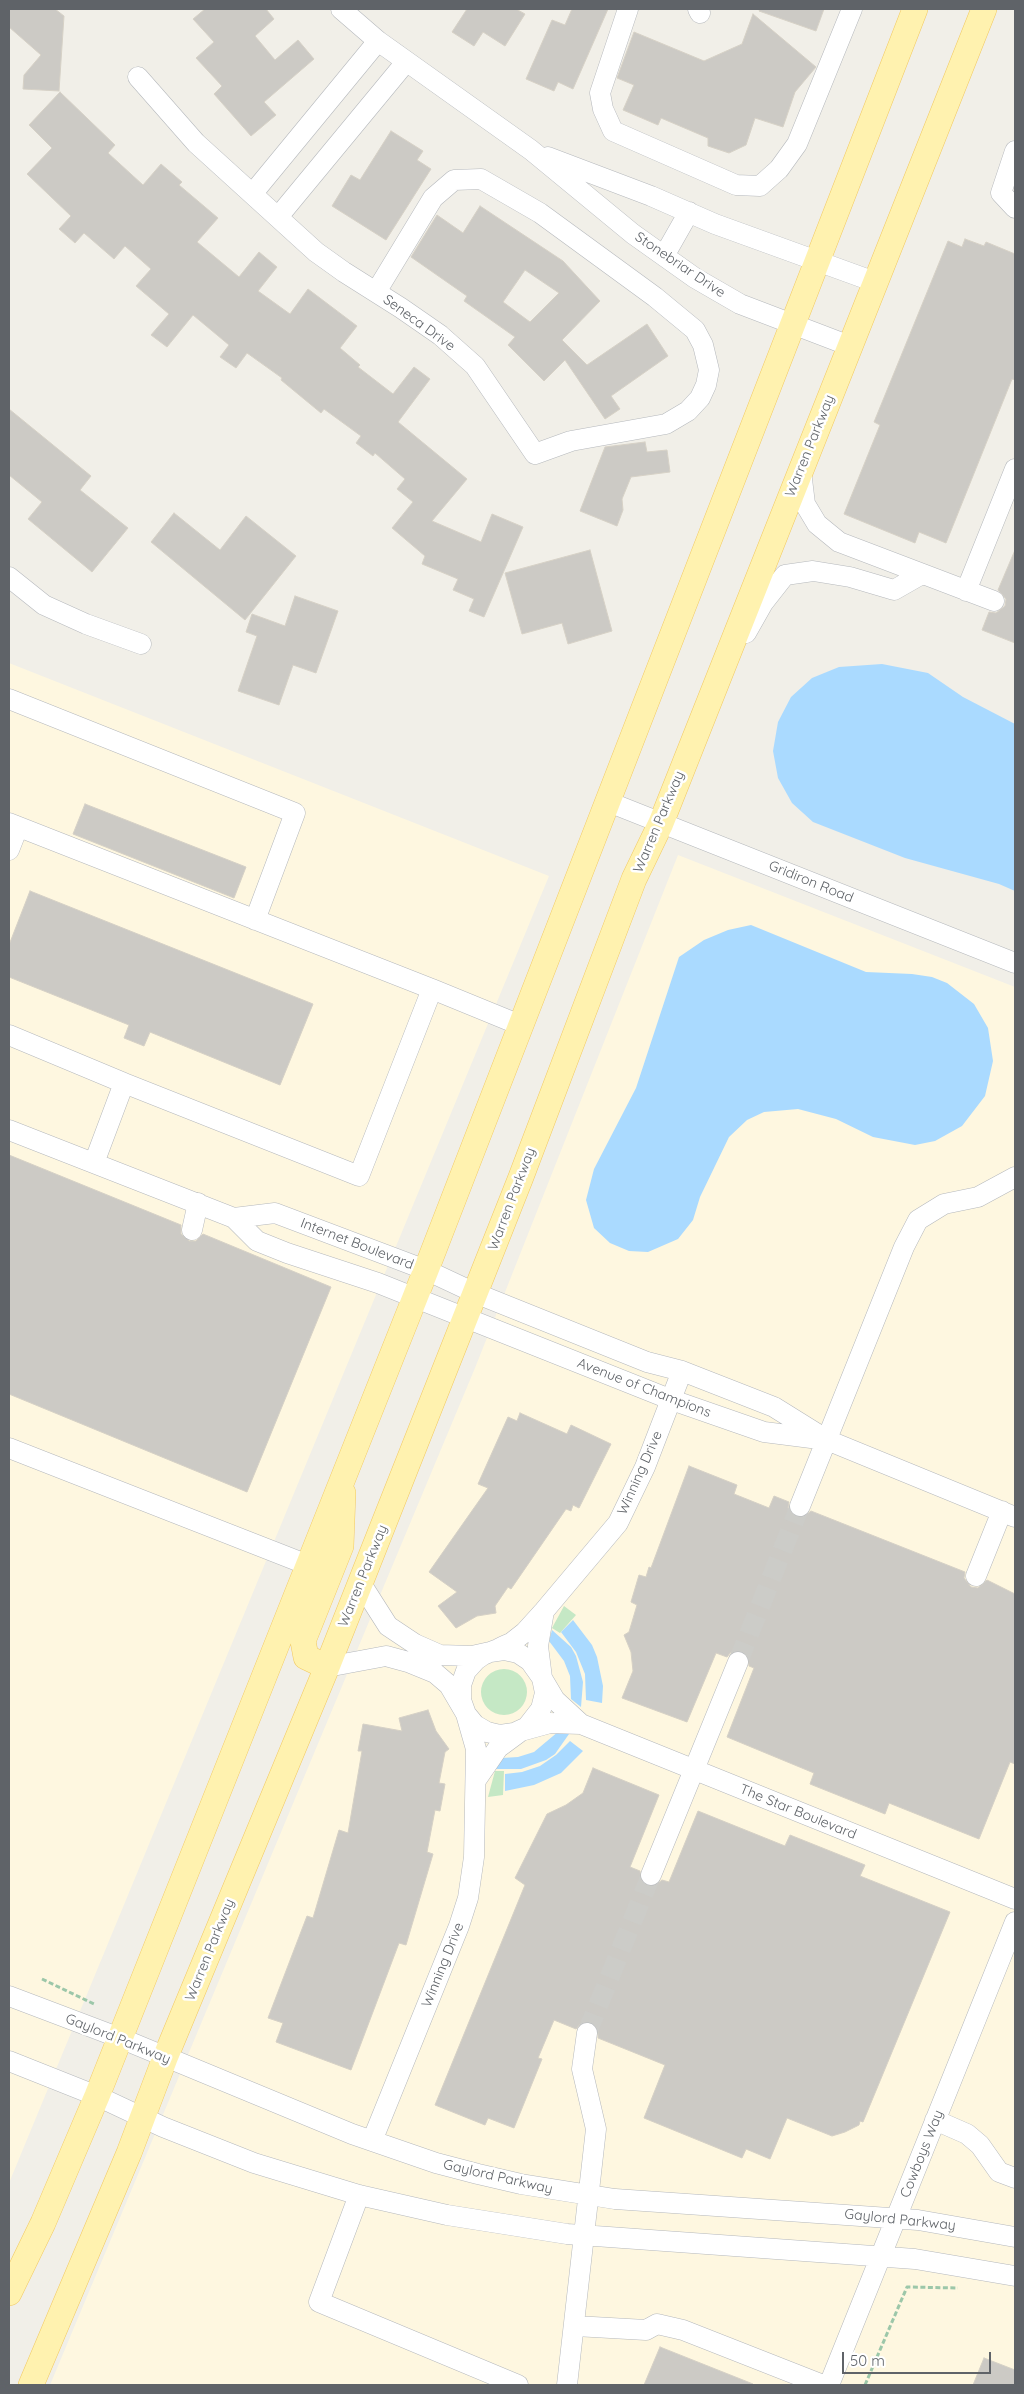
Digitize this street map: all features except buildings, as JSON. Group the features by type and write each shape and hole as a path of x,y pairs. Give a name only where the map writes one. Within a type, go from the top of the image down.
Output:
{"main road":[{"path":"9,2293 43,2223 97,2096 415,1298 606,801 915,9"},
{"name":"Warren Parkway","path":"31,2385 143,2118 165,2058 327,1667 465,1319 634,879 660,823 718,679 984,9"},
{"path":"327,1667 306,1657 303,1641 341,1546 343,1478"}],"street":[{"name":"Stonebriar Drive","path":"341,9 378,42 531,150 633,234 664,256 740,304 850,346"},
{"path":"628,9 600,93 613,131 736,185 760,186 778,169 797,144 852,9"},
{"path":"253,193 378,42"},
{"path":"278,217 406,62"},
{"name":"Seneca Drive","path":"138,77 196,143 316,252 440,335 475,366 535,454 570,441 666,424 688,411 700,398 709,370 703,345 695,330 648,292 548,219 481,179 454,180 433,198 376,292"},
{"name":"Stonebriar Drive","path":"531,150 816,261 875,282"},
{"path":"1015,151 1001,193 1015,208"},
{"path":"664,256 689,212"},
{"path":"966,591 1015,469"},
{"path":"801,470 804,504 818,526 839,542 994,601"},
{"path":"718,679 763,603 785,576 812,571 850,577 894,590 922,574"},
{"path":"9,577 44,605 86,624 142,644"},
{"path":"9,699 296,813 255,920"},
{"name":"Gridiron Road","path":"606,801 1015,964"},
{"path":"9,850 13,825 520,1025"},
{"path":"9,1035 124,1083 359,1176 432,989"},
{"path":"94,1163 124,1083"},
{"name":"Internet Boulevard","path":"9,1130 234,1218 257,1241 284,1260 378,1283 465,1319"},
{"path":"800,1506 904,1247 918,1220 944,1204 978,1197 1015,1177"},
{"path":"192,1230 198,1203"},
{"name":"Internet Boulevard","path":"234,1218 275,1213 426,1270 475,1293"},
{"name":"Avenue of Champions","path":"475,1293 647,1362 682,1371 774,1407 827,1440 1009,1514"},
{"name":"Avenue of Champions","path":"465,1319 672,1400 764,1432 827,1440"},
{"name":"Winning Drive","path":"490,1652 516,1639 544,1611 618,1523 642,1474 682,1371"},
{"path":"9,1448 308,1565"},
{"path":"976,1576 1009,1514"},
{"path":"360,1582 388,1626 427,1659 435,1673 449,1686 475,1725 487,1732 500,1735 520,1731"},
{"path":"476,1780 498,1748 533,1722 542,1708 545,1693 538,1646 544,1611"},
{"path":"327,1667 386,1656 427,1659 504,1650 518,1653 530,1660 542,1678"},
{"path":"466,1714 461,1700 463,1678 471,1665 490,1652"},
{"path":"651,1876 738,1662"},
{"name":"The Star Boulevard","path":"542,1678 555,1700 581,1724"},
{"name":"Winning Drive","path":"372,2141 459,1926 468,1898 474,1857 476,1780 475,1741 466,1714"},
{"name":"The Star Boulevard","path":"520,1731 550,1723 581,1724 1015,1899"},
{"name":"Cowboys Way","path":"829,2385 1015,1922"},
{"name":"Gaylord Parkway","path":"9,1996 120,2038 372,2141 436,2163 478,2174 521,2184 588,2195 652,2202 896,2218 962,2226 1015,2237"},
{"path":"567,2385 586,2236 588,2195 596,2129 582,2069 587,2033"},
{"path":"9,2061 97,2096 143,2118 254,2163 359,2194 487,2223 586,2236 881,2256 957,2265 1015,2276"},
{"path":"935,2120 967,2134 980,2144 999,2172 1015,2178"},
{"path":"359,2194 319,2302 518,2385"},
{"path":"575,2326 646,2330 657,2324 683,2330 823,2385"}],"path":[{"path":"42,1979 94,2004"},
{"path":"866,2385 907,2287 960,2288"}],"shaded area":[{"path":"9,663 549,876 9,2183"},
{"path":"678,855 1015,987 1015,2385 50,2385 475,1368"}],"green space":[{"path":"564,1606 576,1615 560,1633 552,1628"},
{"path":"504,1669 517,1673 523,1679 527,1692 523,1705 517,1711 504,1715 491,1711 485,1705 481,1692 485,1679 491,1673"},
{"path":"495,1771 504,1771 503,1795 488,1797"}],"water":[{"path":"882,664 928,673 963,697 1015,724 1015,891 999,884 905,858 813,822 792,803 778,778 773,751 778,722 791,697 812,678 839,667"},
{"path":"751,925 866,972 912,974 932,977 947,983 974,1004 988,1028 993,1061 985,1096 962,1126 935,1141 915,1145 873,1137 836,1119 798,1109 764,1112 747,1120 729,1137 700,1197 693,1220 678,1239 648,1252 629,1251 610,1243 594,1228 586,1200 594,1169 636,1088 679,957 704,940 728,930"},
{"path":"573,1620 592,1645 597,1657 603,1686 602,1703 586,1700 585,1674 576,1652 561,1632"},
{"path":"552,1630 571,1647 576,1656 583,1682 581,1707 571,1699 570,1676 564,1661 549,1641"},
{"path":"559,1731 569,1734 555,1754 546,1760 521,1769 496,1769 502,1758 518,1757 534,1752"},
{"path":"570,1741 583,1751 561,1773 534,1785 505,1791 505,1774 522,1772 540,1766 556,1755"}],"tunnel":[{"path":"738,1662 800,1506"},
{"path":"587,2033 651,1875"}]}
